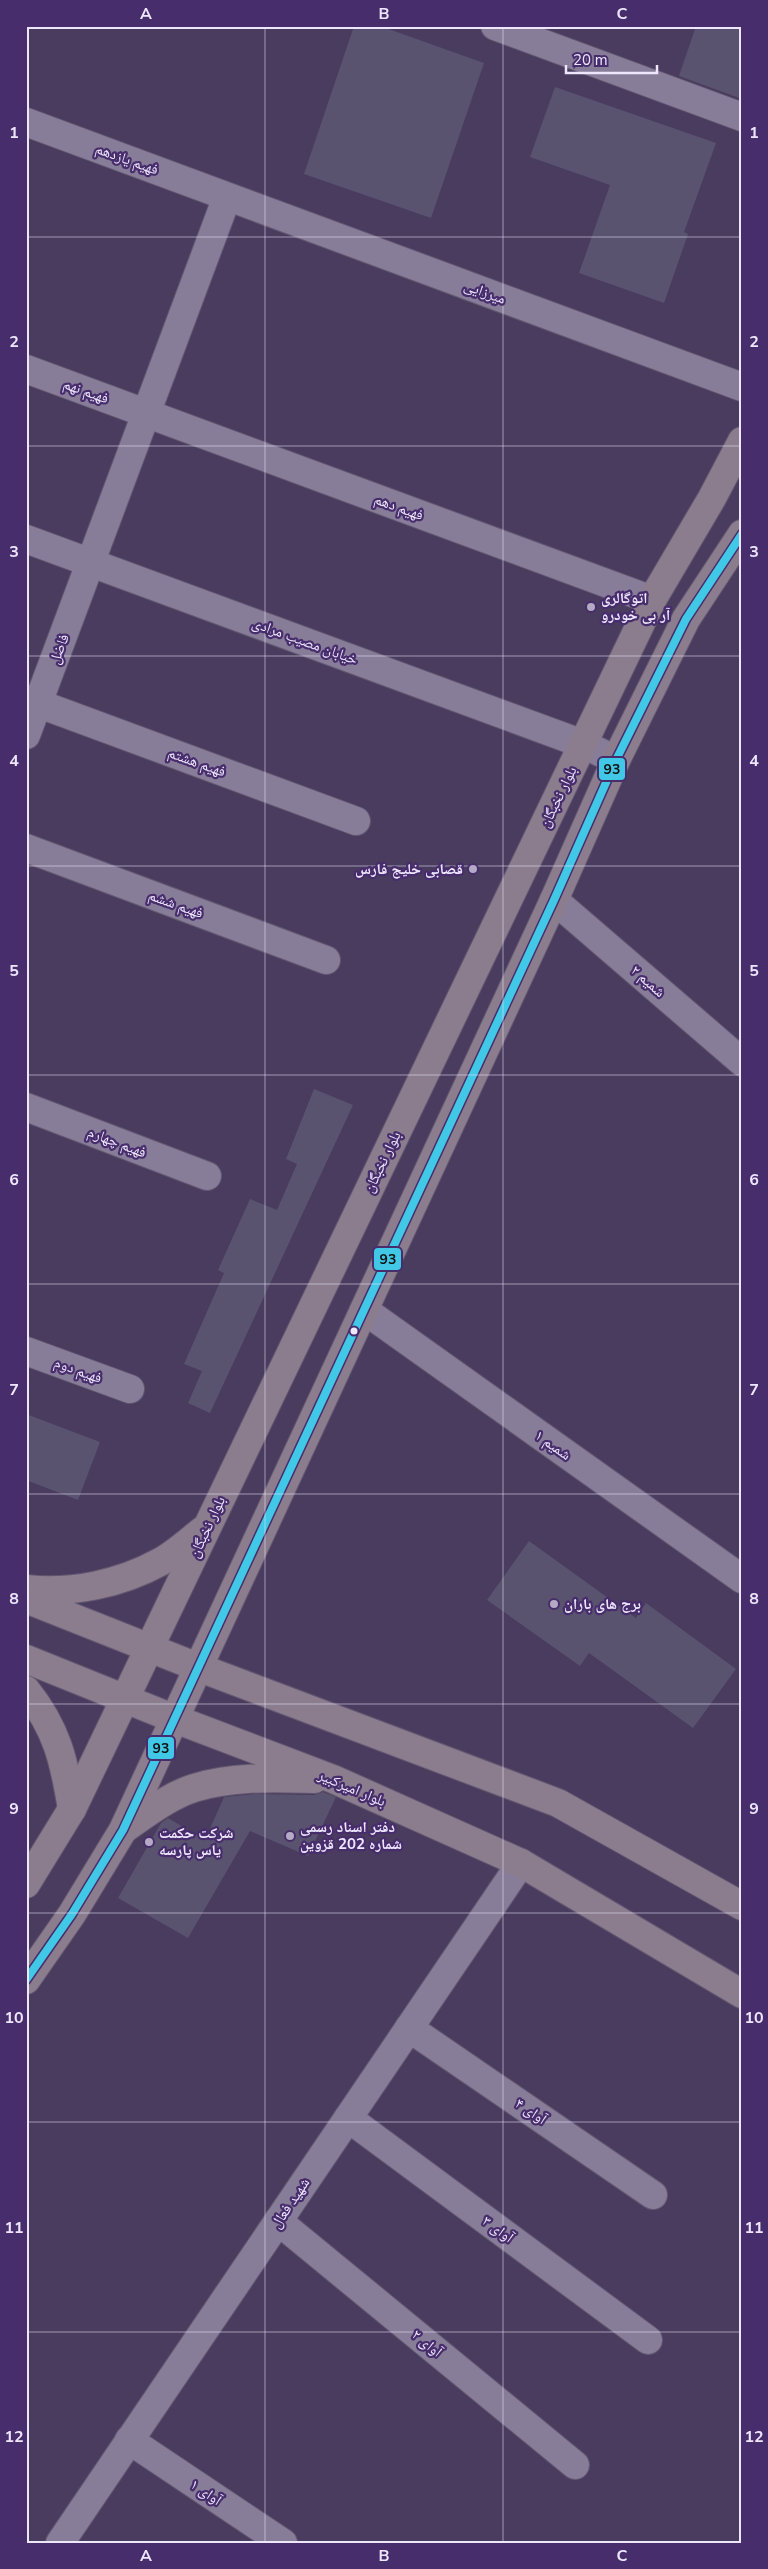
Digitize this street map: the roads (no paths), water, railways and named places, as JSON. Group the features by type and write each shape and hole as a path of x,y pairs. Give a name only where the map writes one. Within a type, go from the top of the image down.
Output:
{"main road":[{"name":"بلوار نخبگان","path":"26,1884 72,1809 652,600 712,498 742,440"},
{"path":"26,1980 72,1914 123,1830 200,1668 554,900 616,760 686,619 742,534"},
{"path":"26,1589 49,1592 106,1584 160,1562 206,1528"},
{"path":"26,1599 200,1668 558,1803 742,1906"},
{"name":"بلوار امیرکبیر","path":"26,1659 175,1719 333,1779 521,1863 742,1994"},
{"path":"26,1690 42,1710 63,1757 72,1809"},
{"path":"123,1830 163,1802 194,1788 230,1780 333,1779"}],"street":[{"path":"495,26 742,118"},
{"name":"فهیم یازدهم","path":"26,122 227,197"},
{"name":"میرزایی","path":"227,197 742,387"},
{"name":"فاضل","path":"26,735 32,701 91,562 227,197"},
{"name":"فهیم نهم","path":"26,369 146,413"},
{"name":"فهیم دهم","path":"146,413 652,600"},
{"name":"خیابان مصیب مرادی","path":"26,539 583,744 616,760"},
{"name":"فهیم هشتم","path":"32,701 356,821"},
{"name":"فهیم ششم","path":"26,848 326,960"},
{"name":"شمیم ۲","path":"554,900 742,1062"},
{"name":"فهیم چهارم","path":"26,1108 207,1176"},
{"name":"شمیم ۱","path":"364,1310 742,1579"},
{"name":"فهیم دوم","path":"26,1351 130,1389"},
{"name":"شهید فعال","path":"60,2543 521,1863"},
{"name":"آوای ۴","path":"409,2028 653,2195"},
{"name":"آوای ۳","path":"348,2118 648,2340"},
{"name":"آوای ۲","path":"278,2221 576,2465"},
{"name":"آوای ۱","path":"130,2440 283,2543"}],"place":[{"name":"اتوگالری آر بی خودرو","path":"591,607"},
{"name":"قصابی خلیج فارس","path":"473,869"},
{"name":"برج های باران","path":"554,1604"},
{"name":"دفتر اسناد رسمی شماره 202 قزوین","path":"290,1836"},
{"name":"شرکت حکمت یاس پارسه","path":"149,1842"}]}
